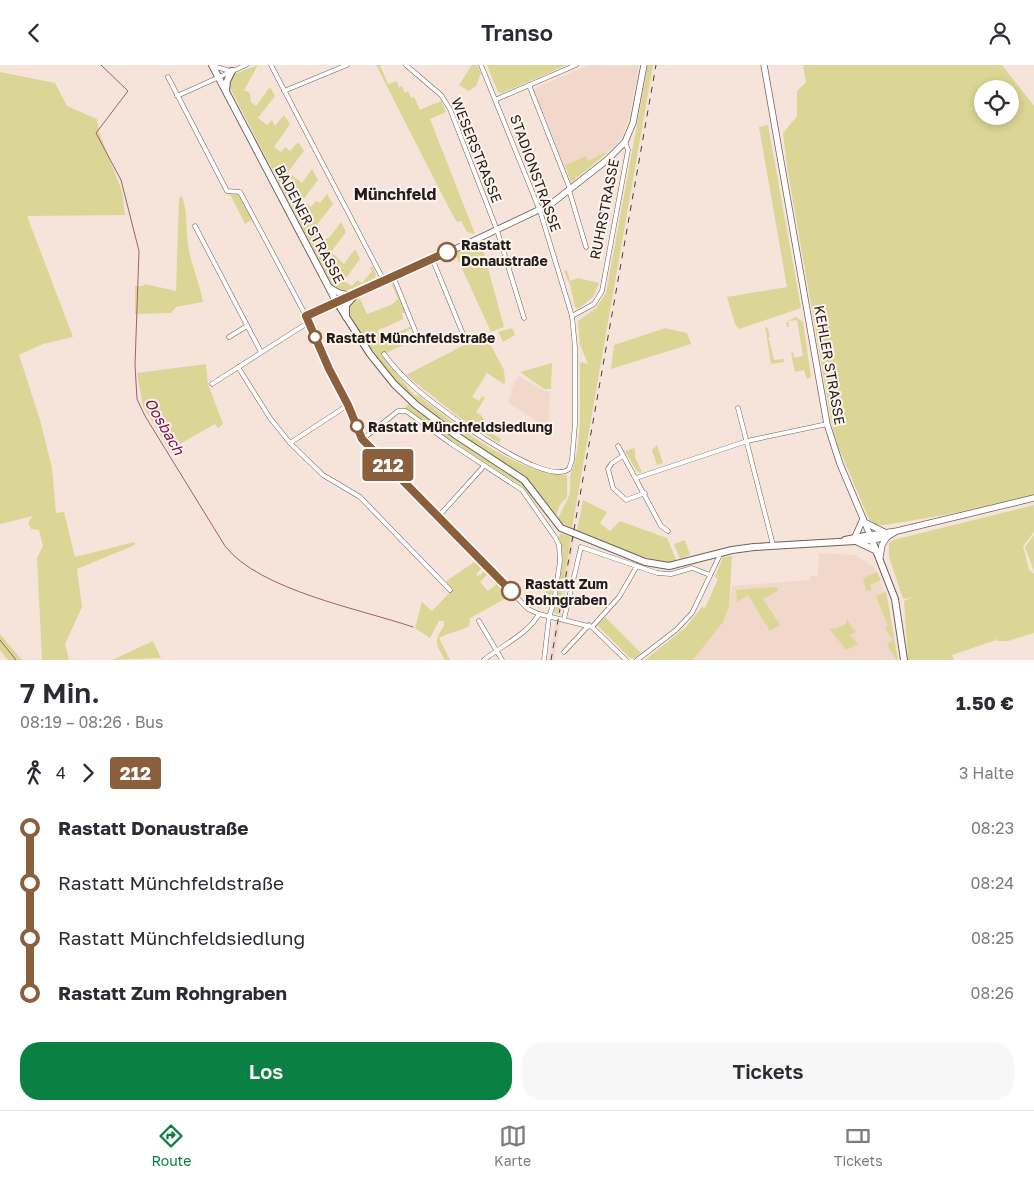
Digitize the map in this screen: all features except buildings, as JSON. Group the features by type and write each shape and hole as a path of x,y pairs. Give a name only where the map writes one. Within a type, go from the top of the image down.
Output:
{"main road":[{"name":"BADENER STRASSE","path":"212,65 328,287 370,355 403,393 450,431 524,480 550,517 561,528 657,565 680,564 718,553 773,545 843,541 871,537"},
{"path":"226,91 227,81 232,71"},
{"path":"346,318 346,305 353,295"},
{"name":"KEHLER STRASSE","path":"871,537 895,599 904,660"},
{"path":"856,539 878,554"}],"street":[{"path":"212,65 220,69 232,71"},
{"path":"177,96 246,65"},
{"path":"271,65 384,281"},
{"path":"284,91 347,65"},
{"name":"WESERSTRASSE","path":"406,65 436,90 446,102 497,230 524,318"},
{"name":"STADIONSTRASSE","path":"384,354 417,390 479,436 535,466 561,473 569,469 572,459 576,390 572,316 540,211 497,99 481,65"},
{"path":"497,99 576,65"},
{"name":"RUHRSTRASSE","path":"572,316 594,304 602,291 628,151 625,142 633,123 644,65"},
{"name":"KEHLER STRASSE","path":"764,65 827,424 836,455 871,537"},
{"path":"168,77 226,191 240,192 309,322 362,439 525,606 539,615 591,626 626,660"},
{"path":"529,85 569,190 586,247"},
{"path":"306,316 540,211 569,190 625,142"},
{"path":"195,226 261,352"},
{"path":"432,258 465,339"},
{"path":"393,277 416,333"},
{"path":"328,287 339,293 353,295"},
{"path":"212,384 309,322"},
{"path":"229,337 247,326"},
{"path":"238,367 270,418 290,443 323,475 360,497 450,590"},
{"path":"290,443 348,405"},
{"path":"738,408 773,545"},
{"path":"362,439 398,411 404,411 522,490 559,545 560,561 554,601 549,617 544,660"},
{"path":"636,478 746,441 827,424"},
{"path":"618,446 645,493 661,526 668,531"},
{"path":"623,456 612,463 608,469 613,488 626,501 645,493"},
{"path":"438,517 484,466"},
{"path":"871,537 886,535 1034,498"},
{"path":"856,539 863,521 886,535"},
{"path":"878,554 886,535"},
{"path":"564,619 578,551 583,546 664,574 692,568 710,575"},
{"path":"637,660 685,621 699,601 719,557 718,553"},
{"path":"564,652 619,597 637,566"},
{"path":"484,660 495,650 520,634 539,615"},
{"path":"478,621 502,660"}],"shaded area":[{"path":"258,65 244,90 250,93 251,102 256,106 270,87 275,96 258,118 267,125 272,120 275,126 284,115 290,124 274,147 281,152 285,147 290,151 298,142 304,151 288,172 302,183 312,169 318,180 302,201 311,207 316,201 320,203 327,194 333,204 316,226 322,232 320,235 323,240 330,237 341,222 346,232 331,252 344,264 355,249 360,259 344,281 352,286 357,280 362,283 372,271 370,268 372,266 376,274 375,278 346,291 336,289 331,283 230,88 232,75"},
{"path":"376,65 380,65 388,84 397,81 399,88 402,86 405,93 408,91 411,98 414,97 420,110 441,101 446,112 430,119 475,234 467,232 461,221 457,222"},
{"path":"472,65 477,65 481,73 476,86 469,91 459,85"},
{"path":"487,65 567,65 502,93 498,92"},
{"path":"589,65 639,66 629,118 622,137 606,154 571,183 534,91 536,88"},
{"path":"648,65 653,65 572,528 557,520 570,494 570,475 578,446 580,362 588,364 580,345 578,321 596,308 606,293"},
{"path":"803,65 1002,65 1014,80 974,80 974,125 1019,125 1019,87 1034,106 1034,495 950,514 885,525 876,525 869,519 838,446 832,425 787,167 783,133 797,116 797,91 806,82"},
{"path":"0,72 55,83 67,106 97,119 99,132 122,191 125,215 27,216 73,337 43,344 19,355 40,420 52,468 56,513 64,512 75,557 134,542 135,545 77,569 82,607 65,644 69,660 42,660 37,558 43,546 39,530 31,529 28,523 33,516 0,524"},
{"path":"768,125 801,308 739,329 735,324 727,297 787,287 759,127"},
{"path":"606,152 571,182 565,165 586,156 588,161"},
{"path":"230,194 238,194 252,220 245,224"},
{"path":"182,196 189,250 203,302 176,307 171,313 135,314 135,286 143,286 145,284 176,291 179,198"},
{"path":"481,242 504,327 491,332 455,253"},
{"path":"567,270 570,281 578,278 599,283 593,297 578,309 575,307 570,285 564,271"},
{"path":"391,283 406,312 402,314 403,319 377,331 382,340 412,326 413,328 394,337 398,345 406,344 381,355 414,395 419,396 488,447 528,467 548,473 567,475 567,497 560,505 555,518 527,479 455,432 400,386 361,335 350,314 349,305 354,300 360,299 367,314 391,305 398,299"},
{"path":"796,317 803,322 811,377 807,379 804,370 795,372 791,353 793,352 794,358 803,356 797,320 788,321"},
{"path":"765,326 768,329 770,337 768,337 774,360 784,359 784,362 771,364"},
{"path":"512,328 515,335 503,342 498,332"},
{"path":"665,328 687,333 691,344 611,369 614,345"},
{"path":"486,336 504,370 505,382 504,384 487,373 472,397 479,401 482,396 485,398 476,412 482,416 488,427 486,430 501,439 499,443 459,417 406,375 468,343"},
{"path":"552,363 551,389 544,389 520,372"},
{"path":"206,364 208,384 223,424 218,428 215,424 169,450 143,406 137,373"},
{"path":"519,376 545,391 550,391 548,429 508,402 512,393 511,389"},
{"path":"409,403 448,433 518,479 532,494 549,520 523,487 445,437 405,408"},
{"path":"657,445 663,463 657,465 652,450"},
{"path":"635,448 635,457 642,472 640,473 636,470 625,451"},
{"path":"583,500 607,512 600,523 610,531 620,521 667,538 677,562 639,556 577,531"},
{"path":"1034,505 1034,532 1023,546 1029,570 1034,574 1034,633 1008,641 997,641 994,632 996,640 952,655 954,660 908,660 904,601 913,597 904,599 902,596 889,557 889,543 893,540"},
{"path":"561,533 571,537 558,615 554,612 563,558 558,537"},
{"path":"1034,535 1034,571 1025,547"},
{"path":"571,537 575,538 561,615 558,615"},
{"path":"685,540 690,555 680,559 674,544"},
{"path":"819,553 855,555 874,567 888,600 898,660 693,660 723,622 729,607 732,586 810,580 810,576 818,576"},
{"path":"732,556 729,607 723,622 693,660 645,660 686,627 702,607 705,608 718,579 715,577 723,557"},
{"path":"476,561 482,568 476,574 478,576 485,571 488,574 480,582 488,591 498,583 510,596 470,618 469,626 439,638 450,660 445,660 437,643 438,636 444,626 444,621 439,621 430,638 415,628 422,602 432,611 452,590 446,581"},
{"path":"877,572 881,580 870,585 872,590 866,591 863,578"},
{"path":"534,584 554,588 548,602 539,608 535,606 535,602 542,602 546,598 546,592"},
{"path":"778,588 777,591 763,599 780,625 770,631 748,595 737,602 736,590"},
{"path":"886,592 898,660 896,660 887,644 893,640 885,628 888,626 876,596"},
{"path":"605,617 641,653 633,659 629,657 597,625"},
{"path":"847,619 854,631 857,631 850,635 858,644 846,650 829,628 835,629 846,624"},
{"path":"556,622 560,622 554,660 549,660"},
{"path":"0,634 22,660 8,660 0,650"},
{"path":"153,641 161,658 112,660"}],"waterway":[{"name":"Oosbach","path":"101,65 128,91 96,133 121,180 139,251 135,365 137,399 145,416 225,546 241,561 261,575 285,586 339,605 413,627"},
{"path":"0,640 16,660"}],"railway":[{"path":"551,660 656,65"}],"bus line":[{"name":"212","path":"447,252 306,316 362,439 511,591"}],"place":[{"name":"Rastatt Donaustraße","path":"447,252"},
{"name":"Rastatt Münchfeldstraße","path":"315,337"},
{"name":"Rastatt Münchfeldsiedlung","path":"357,426"},
{"name":"Rastatt Zum Rohngraben","path":"511,591"}],"district":[{"name":"Münchfeld","path":"395,194"}]}
